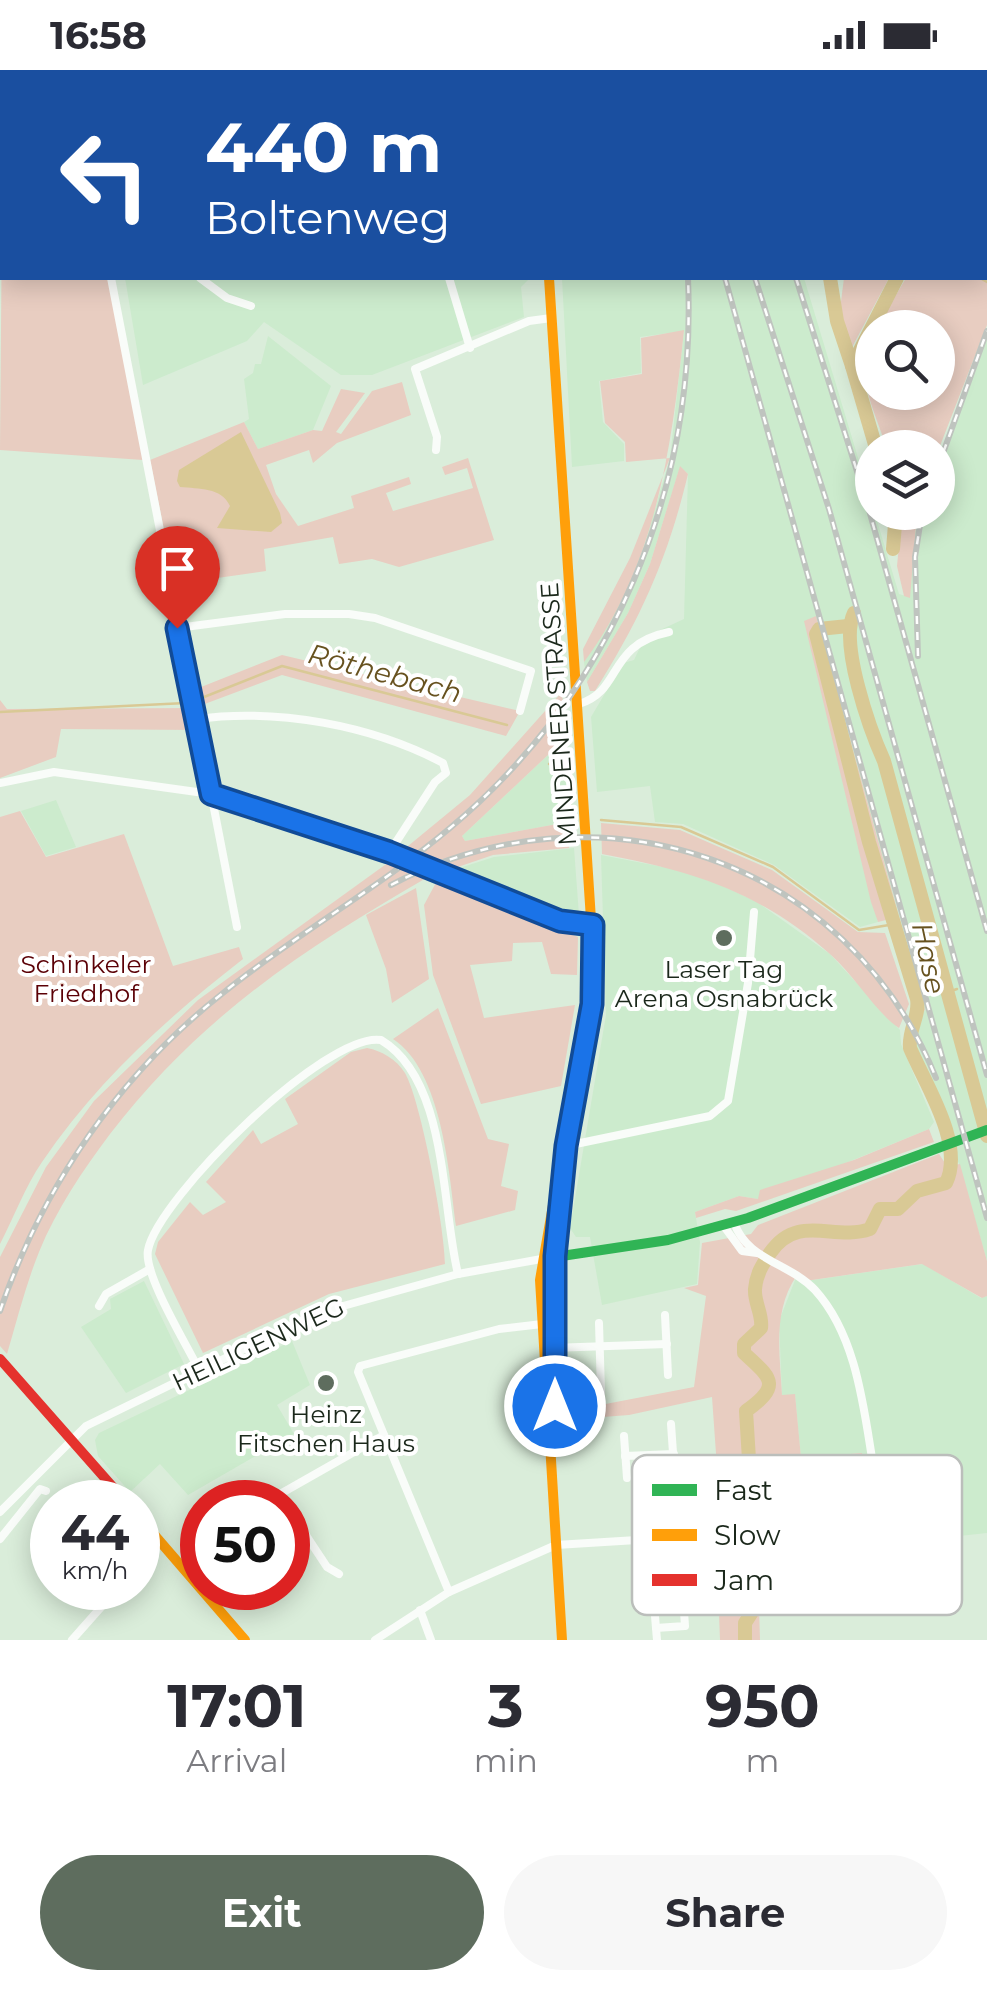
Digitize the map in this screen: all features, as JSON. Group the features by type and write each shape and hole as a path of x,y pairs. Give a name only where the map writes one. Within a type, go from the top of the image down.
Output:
{"main road":[{"name":"MINDENER STRASSE","path":"549,280 558,469 593,925 592,1004 566,1146 555,1256 551,1439"},
{"path":"555,1256 656,1242 728,1224 987,1130"},
{"name":"MINDENER STRASSE","path":"562,1640 542,1337 542,1258 556,1171 566,1146"},
{"path":"2,1362 107,1480"},
{"path":"160,1543 180,1565"},
{"path":"219,1610 245,1640"}],"street":[{"path":"111,280 238,926"},
{"path":"203,280 226,298 252,306"},
{"path":"450,280 470,348"},
{"path":"436,450 437,436 416,369 529,320 551,318"},
{"path":"177,628 285,614 375,618 531,671 520,711"},
{"path":"579,704 601,694 630,647 645,637 668,632"},
{"path":"196,718 246,714 324,724 425,753 444,763 446,773 435,782 389,852"},
{"path":"0,783 54,772 211,794 389,852 560,921 593,925"},
{"path":"566,1146 710,1116 728,1101 748,983 754,912"},
{"path":"199,1370 150,1269 148,1252 153,1238 228,1142 306,1070 346,1044 364,1038 392,1046 418,1079 440,1160 458,1274"},
{"path":"728,1224 734,1245 745,1253 756,1253 775,1262 816,1292 842,1335 871,1455"},
{"name":"HEILIGENWEG","path":"0,1512 71,1438 318,1313 458,1274 555,1256"},
{"path":"99,1306 106,1294 150,1269"},
{"path":"665,1314 668,1376"},
{"path":"599,1323 601,1392"},
{"path":"449,1592 358,1372 360,1366 499,1329 542,1324"},
{"path":"542,1337 554,1350 667,1344"},
{"path":"650,1455 674,1454 671,1424"},
{"path":"303,1480 384,1435"},
{"path":"624,1436 627,1478"},
{"path":"625,1456 632,1456"},
{"path":"0,1540 30,1502"},
{"path":"375,1640 449,1592 556,1545 632,1540"},
{"path":"310,1541 327,1567 339,1574"},
{"path":"72,1640 99,1610"},
{"path":"420,1610 431,1640"},
{"path":"655,1615 656,1640"},
{"path":"656,1628 685,1626 684,1615"}],"shaded area":[{"path":"125,280 528,280 521,287 524,317 372,375 341,375 264,322 247,341 143,385"},
{"path":"562,280 805,280 855,448 855,530 880,530 899,594 909,597 915,530 955,530 953,430 987,331 987,1261 959,1164 910,1048 908,1034 925,1010 831,721 878,922 860,927 774,865 683,824 655,822 650,786 597,792 591,717 623,663 634,660 645,637 684,619 688,474 680,467 650,564 628,613 587,682 584,662 644,546 670,458 684,331 640,337 641,373 599,381 603,422 624,444 624,461 572,467"},
{"path":"268,336 331,386 313,430 258,449 244,422 249,419 244,379 253,373 255,364 261,364"},
{"path":"241,432 280,513 282,523 271,532 217,528 230,506 226,500 209,490 180,487 177,481 179,470"},
{"path":"566,738 574,821 465,841 462,836"},
{"path":"56,800 76,847 46,856 21,811"},
{"path":"574,848 579,915 565,916 450,871 494,857"},
{"path":"601,855 679,870 721,885 757,902 830,954 900,1030 901,1044 934,1122 929,1129 758,1199 739,1196 695,1212 700,1242 697,1284 602,1305 590,1237 576,1237 570,1228 606,1015"},
{"path":"923,1264 981,1298 987,1296 987,1533 962,1536 962,1455 801,1455 795,1395 782,1396 779,1321 797,1275 806,1281"},
{"path":"144,1281 184,1364 126,1393 81,1327 111,1309 110,1299"},
{"path":"292,1341 310,1385 277,1405 294,1434 214,1480 180,1480 180,1486 160,1464 143,1480 119,1480 98,1456 95,1440 99,1433"}],"green space":[{"path":"1,280 109,280 143,460 0,450"},
{"path":"844,280 888,280 872,310 855,310 855,342 850,351 839,317"},
{"path":"905,280 987,280 987,325 955,407 955,310 887,310"},
{"path":"684,330 673,417 666,458 626,462 625,442 605,423 600,381 642,374 641,338"},
{"path":"402,382 411,415 337,443 313,463 309,450 266,465 276,494 298,526 354,508 351,496 409,477 411,484 386,493 393,511 473,488 467,468 445,475 442,467 468,458 494,540 399,567 372,559 339,564 333,537 264,549 266,571 175,584 150,460 244,422 258,449 313,430 322,431 341,389 365,393 336,432 341,434 372,391"},
{"path":"873,410 954,410 946,430 880,430"},
{"path":"680,466 688,474 662,560 626,638 595,691 590,691 587,682 628,613 650,564"},
{"path":"662,477 644,545 628,586 584,662 583,649 630,558"},
{"path":"900,530 916,530 910,598 904,596 897,566"},
{"path":"816,616 925,1010 917,1017 886,920 878,922 871,902 804,621"},
{"path":"282,655 520,711 506,736 282,675 194,708 198,730 61,729 56,757 0,778 0,700 7,709 193,708 191,691"},
{"path":"562,692 566,738 462,836 465,841 568,822 569,848 493,855 449,870 402,851 470,795"},
{"name":"Schinkeler Friedhof","path":"20,811 46,857 124,834 173,966 239,947 243,959 161,1028 86,1104 36,1172 0,1244 0,817"},
{"path":"601,823 680,830 772,870 858,932 885,933 909,1004 899,1028 831,955 805,933 724,887 666,868 602,854"},
{"path":"389,862 428,877 338,931 255,989 180,1055 110,1134 46,1236 7,1354 0,1346 0,1257 46,1167 94,1101 198,1000"},
{"path":"439,877 578,937 577,975 551,974 542,942 513,943 512,961 470,965 484,1018 575,1005 561,1086 481,1104 433,975 424,905"},
{"path":"416,888 429,979 392,1003 386,969 366,915"},
{"path":"438,1008 488,1139 509,1144 501,1186 518,1191 515,1210 456,1226 446,1152 433,1098 423,1074 393,1039"},
{"path":"367,1048 397,1064 411,1088 431,1166 445,1264 329,1294 203,1353 155,1254 158,1242 190,1202 203,1215 226,1202 206,1182 253,1130 261,1144 298,1124 285,1099 351,1052"},
{"path":"929,1129 934,1142 736,1211 725,1209 696,1218 695,1212 739,1196 758,1199 760,1190 854,1160"},
{"path":"939,1154 947,1166 960,1164 987,1261 987,1296 982,1298 922,1264 805,1281 797,1275 784,1303 779,1348 782,1395 795,1394 801,1455 716,1455 712,1397 629,1415 563,1420 564,1412 694,1387 706,1296 684,1288 698,1285 702,1243 751,1234 758,1225"},
{"path":"719,1615 759,1615 760,1640 720,1640"}],"waterway":[{"path":"830,280 837,321 852,366"},
{"name":"Hase","path":"871,430 852,366 896,280"},
{"path":"984,280 987,282"},
{"name":"Hase","path":"893,549 895,530"},
{"name":"Hase","path":"854,613 850,644 858,687 884,761 987,1136"},
{"name":"Hase","path":"749,1455 746,1411 765,1394 769,1381 744,1353 744,1344 761,1328 756,1284 770,1253 781,1241 804,1231 870,1229 880,1209 898,1209 917,1191 946,1183 951,1167 941,1114 910,1048 917,999 869,842 816,634 819,629 848,626"},
{"name":"Röthebach","path":"199,699 282,666 507,725"},
{"name":"Röthebach","path":"0,712 186,703"},
{"name":"Röthebach","path":"549,764 567,763 569,791"},
{"name":"Röthebach","path":"570,804 571,818"},
{"name":"Röthebach","path":"601,820 681,827 773,867 859,930 895,924"},
{"path":"948,992 957,989"},
{"name":"Hase","path":"745,1640 745,1623 750,1615"}],"railway":[{"path":"0,1311 38,1220 62,1177 118,1097 150,1060 185,1025 251,971 450,828 507,774 557,714 599,649 634,581 660,509 678,434 687,357 688,280"},
{"path":"726,280 987,1218"},
{"path":"756,280 829,509 987,1075"},
{"path":"797,280 867,503 987,931"},
{"path":"951,430 987,331"},
{"path":"918,656 915,557 919,530"},
{"path":"391,885 470,853 551,839 631,840 708,858 779,891 842,939 896,1002 936,1078"}],"traffic: fast":[{"path":"551,1439 555,1254 576,1100"},
{"path":"555,1257 668,1240 748,1218 987,1130"}],"traffic: slow":[{"path":"549,280 593,950 576,1100"},
{"path":"561,1159 540,1280 562,1640"},
{"path":"160,1541 245,1640"}],"traffic: jam":[{"path":"0,1359 107,1480"}],"place":[{"name":"Laser Tag Arena Osnabrück","path":"724,938"},
{"name":"Heinz Fitschen Haus","path":"326,1383"}],"route":[{"path":"177,628 211,794 389,852 560,921 593,925 592,1004 566,1146 555,1256 555,1406"}]}
